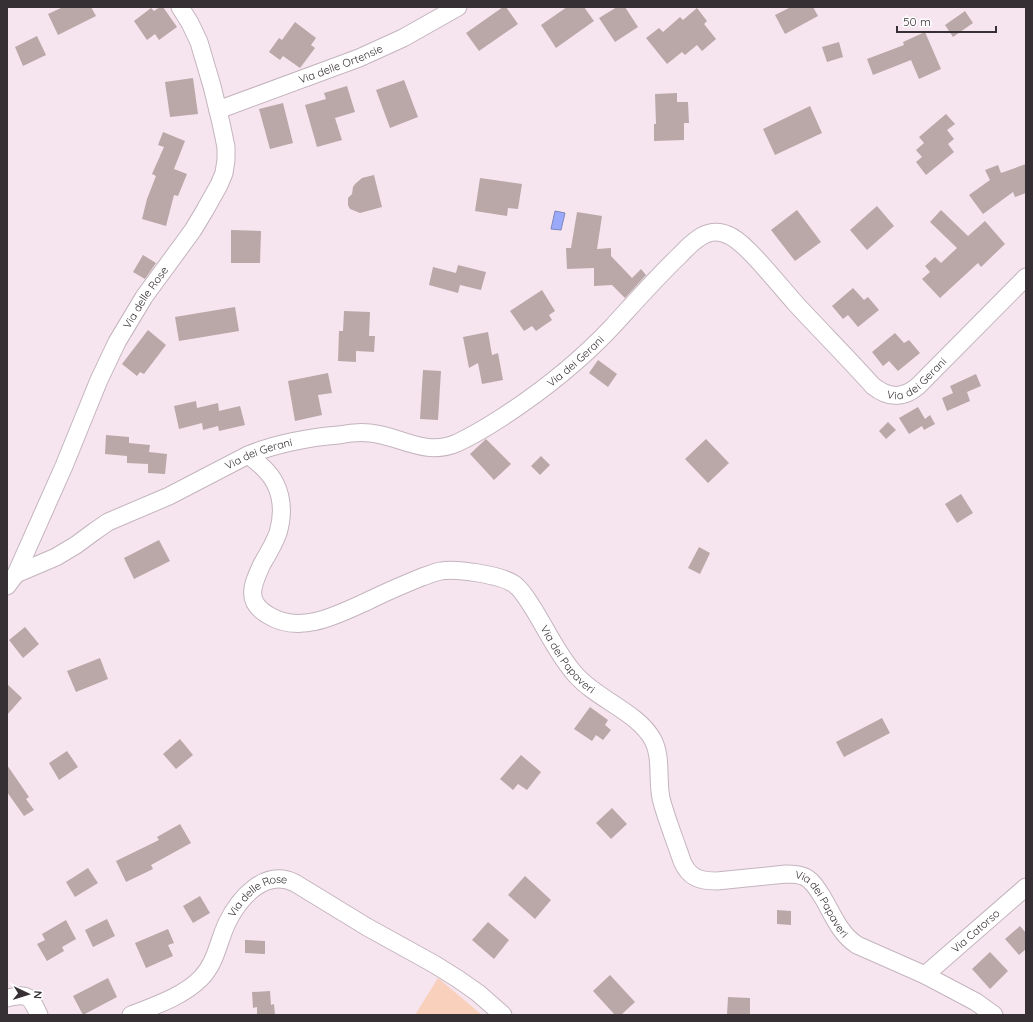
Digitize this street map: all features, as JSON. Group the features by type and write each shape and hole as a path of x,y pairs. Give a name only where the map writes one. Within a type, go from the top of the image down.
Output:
{"street":[{"name":"Via delle Rose","path":"12,580 112,352 144,297 205,210 222,178 225,167 226,147 218,110 199,42 180,7"},
{"name":"Via delle Ortensie","path":"218,110 358,58 408,35 458,7"},
{"name":"Via dei Gerani","path":"12,580 76,545 108,522 169,496 248,455 259,451 300,440 352,433 381,435 432,448 447,446 463,440 518,406 576,361 603,336 650,284 692,243 701,236 713,232 727,234 743,246 761,263 796,304 873,386 889,395 904,395 912,392 1026,277"},
{"name":"Via dei Papaveri","path":"248,455 270,474 278,489 282,505 278,532 252,588 252,596 256,604 266,614 278,620 290,622 304,623 325,619 405,584 443,570 453,570 498,577 511,582 520,590 542,622 563,659 580,680 602,698 635,719 648,732 654,741 657,750 660,791 663,805 684,867 692,875 702,880 709,881 786,874 803,876 811,881 818,889 841,929 850,940 925,975 976,1002 994,1015"},
{"name":"Via delle Rose","path":"131,1015 166,1001 191,987 201,978 213,962 226,927 236,908 256,887 264,882 276,878 289,880 295,883 367,927 443,969 469,986 503,1015"},
{"name":"Via Catorso","path":"925,975 1026,887"},
{"path":"7,998 21,995 29,998 39,1015"}],"shaded area":[{"path":"438,978 482,1015 415,1015"}],"water":[{"path":"555,211 565,213 561,230 551,229"}],"building":[{"path":"63,7 91,7 96,16 58,35 48,14"},
{"path":"160,7 163,7 177,27 159,40 155,34 147,40 134,21 151,8 154,11"},
{"path":"503,7 506,7 518,24 479,51 466,33"},
{"path":"567,7 584,7 594,21 556,48 541,25"},
{"path":"617,7 625,7 638,27 615,42 599,18"},
{"path":"791,7 813,7 818,16 785,34 775,15"},
{"path":"697,8 707,21 704,24 716,39 702,51 697,45 685,55 682,52 667,64 646,38 659,28 663,32 680,17 683,20"},
{"path":"965,11 973,23 953,37 945,25"},
{"path":"295,22 316,38 311,45 315,48 300,68 283,56 280,60 269,52 279,38 282,40"},
{"path":"925,32 941,69 919,79 911,60 873,75 867,59 904,45 903,42"},
{"path":"37,36 46,55 23,66 15,47"},
{"path":"839,42 843,57 827,62 822,47"},
{"path":"193,78 198,114 170,117 165,82"},
{"path":"404,80 418,117 390,128 376,90"},
{"path":"347,86 355,112 335,118 342,140 317,147 305,105 326,99 324,93"},
{"path":"677,93 677,102 688,102 689,123 684,123 684,140 654,141 654,124 656,124 655,94"},
{"path":"283,103 293,143 270,149 259,109"},
{"path":"810,106 822,133 775,155 763,129"},
{"path":"946,114 955,124 947,130 954,139 948,144 954,152 926,175 916,162 922,157 916,150 924,143 919,137"},
{"path":"163,132 185,141 174,169 187,174 178,196 174,195 166,226 142,219 147,199 156,176 152,174 164,147 158,145"},
{"path":"1026,164 1026,193 1015,197 1013,192 983,214 969,195 990,180 985,170 998,165 1001,173"},
{"path":"374,175 382,207 360,213 350,209 348,205 348,198 352,194 355,184 362,178"},
{"path":"480,178 522,184 518,209 508,208 507,216 475,211"},
{"path":"877,206 894,226 867,250 850,230"},
{"path":"797,210 821,242 795,261 771,230"},
{"path":"941,210 968,236 985,221 1005,244 981,267 978,263 940,298 922,279 930,272 925,266 935,257 941,263 957,248 930,222"},
{"path":"577,212 602,216 597,249 611,248 611,256 632,278 641,269 646,275 625,298 612,285 594,286 594,268 567,269 566,248 571,248"},
{"path":"231,230 261,231 260,263 231,263"},
{"path":"143,255 156,263 145,279 133,272"},
{"path":"458,265 486,272 481,290 460,285 458,293 429,285 433,267 456,273"},
{"path":"853,288 864,300 868,297 879,310 858,327 848,315 843,319 832,306"},
{"path":"542,290 555,311 549,315 552,320 536,331 532,326 524,331 510,311"},
{"path":"235,307 239,331 179,341 175,317"},
{"path":"344,311 370,312 369,336 375,336 374,352 356,351 356,362 338,361 339,331 343,331"},
{"path":"148,330 166,345 144,374 140,372 137,376 122,364"},
{"path":"488,332 492,355 498,353 503,380 482,384 478,363 469,368 463,337"},
{"path":"895,333 904,343 909,340 920,353 898,371 889,361 883,366 872,352"},
{"path":"598,360 617,374 608,387 589,373"},
{"path":"423,370 441,371 438,420 420,419"},
{"path":"328,373 332,393 318,395 322,415 295,421 288,381"},
{"path":"976,374 981,386 967,392 970,401 947,411 942,398 953,393 950,386"},
{"path":"196,401 197,408 218,403 219,411 240,406 245,425 219,431 218,426 203,430 202,423 179,429 174,406"},
{"path":"918,407 925,419 930,415 935,424 924,430 922,426 909,434 899,418"},
{"path":"888,422 896,430 886,439 879,431"},
{"path":"106,435 129,437 129,443 150,445 149,452 167,454 165,474 148,473 148,464 127,463 127,456 105,454"},
{"path":"486,439 511,464 494,480 470,454"},
{"path":"706,439 729,463 708,483 685,459"},
{"path":"541,456 550,465 540,475 531,466"},
{"path":"961,494 973,513 957,523 945,504"},
{"path":"159,540 170,561 134,579 124,558"},
{"path":"699,547 710,553 700,574 688,568"},
{"path":"25,627 39,644 23,658 9,640"},
{"path":"100,658 108,679 76,692 67,671"},
{"path":"7,684 22,698 7,715"},
{"path":"590,707 608,720 605,725 611,730 603,740 596,735 592,741 574,729"},
{"path":"882,718 890,733 844,757 836,742"},
{"path":"180,739 193,755 176,769 163,754"},
{"path":"67,751 78,767 59,780 49,763"},
{"path":"521,755 541,772 527,790 518,784 513,790 500,779"},
{"path":"7,765 29,797 26,799 34,810 24,816 7,792"},
{"path":"612,808 627,824 611,839 596,823"},
{"path":"180,824 191,843 151,865 153,869 126,882 116,861 159,840 157,837"},
{"path":"88,868 98,883 75,897 66,882"},
{"path":"525,876 551,900 535,919 508,895"},
{"path":"200,896 210,913 193,923 183,906"},
{"path":"777,910 791,911 791,925 777,924"},
{"path":"107,919 115,936 93,947 85,930"},
{"path":"66,920 76,939 62,947 64,951 47,961 37,944 45,940 42,934"},
{"path":"488,922 509,940 494,959 472,940"},
{"path":"1020,926 1026,933 1026,949 1019,955 1005,939"},
{"path":"168,929 174,943 168,945 173,956 146,968 135,943"},
{"path":"245,940 265,941 265,954 245,953"},
{"path":"990,952 1008,971 990,989 972,969"},
{"path":"610,975 635,1002 621,1015 615,1015 593,991"},
{"path":"108,978 117,997 83,1015 73,996"},
{"path":"270,991 271,1005 274,1004 275,1015 257,1015 257,1007 253,1008 252,992"},
{"path":"728,997 750,998 750,1015 727,1015"}]}
